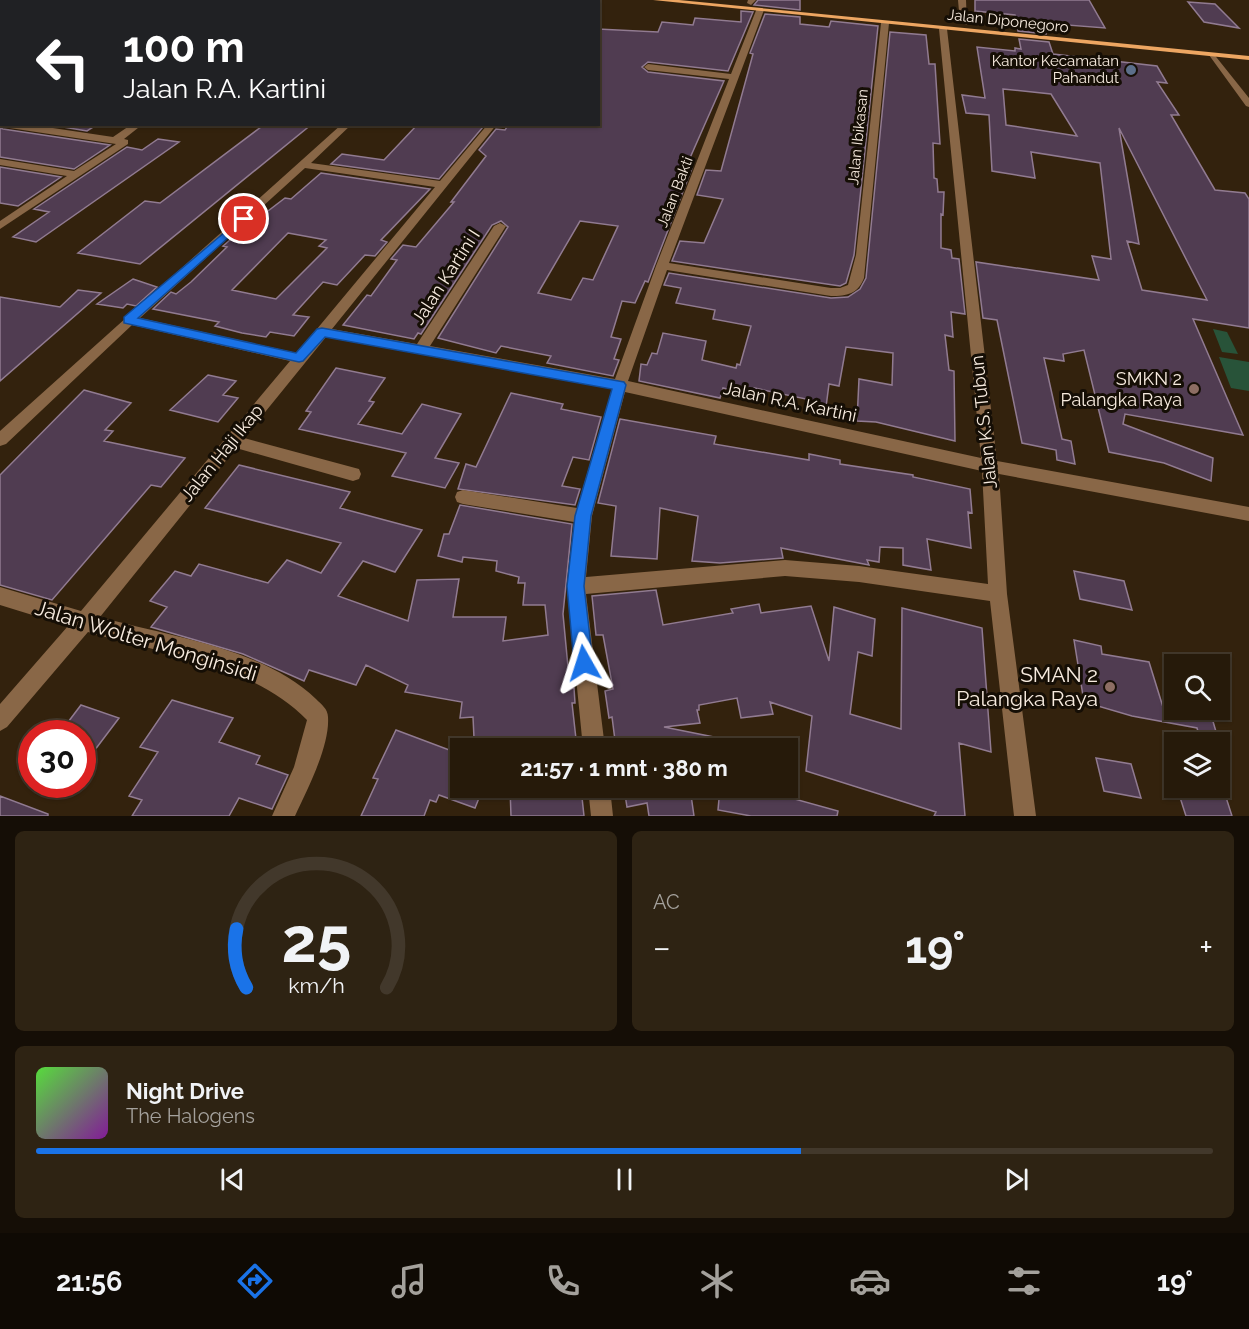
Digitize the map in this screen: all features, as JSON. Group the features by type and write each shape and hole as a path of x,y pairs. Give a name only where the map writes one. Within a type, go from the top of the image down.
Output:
{"main road":[{"name":"Jalan Diponegoro","path":"657,0 754,4 964,23 1249,58"},
{"name":"Jalan Diponegoro","path":"723,0 943,29 1249,50"}],"street":[{"path":"962,0 964,23"},
{"name":"Jalan Bakti","path":"593,738 576,586 583,516 620,385 662,266 735,77 754,4"},
{"name":"Jalan Ibikasan","path":"662,266 844,293 852,289 858,281 862,255 885,23"},
{"name":"Jalan K.S. Tubun","path":"943,29 990,466 998,594 1025,816"},
{"path":"1213,55 1249,104"},
{"path":"648,67 735,77"},
{"path":"3,221 124,144 123,140 16,126"},
{"path":"117,139 136,126"},
{"path":"0,440 129,320 305,165 346,126"},
{"name":"Jalan Haji Ikap","path":"0,720 84,622 491,126"},
{"path":"0,162 78,175"},
{"path":"305,165 443,185"},
{"name":"Jalan Kartini I","path":"422,348 500,226"},
{"path":"129,320 299,358"},
{"name":"Jalan R.A. Kartini","path":"322,332 620,385 990,466 1249,514"},
{"path":"232,441 353,474"},
{"path":"463,497 583,516"},
{"path":"576,586 785,568 859,574 998,594"},
{"name":"Jalan Wolter Monginsidi","path":"0,596 223,661 272,681 304,700 318,716 316,738 307,766 283,816"},
{"path":"600,798 603,816"}],"green space":[{"path":"1213,329 1227,332 1238,354 1222,352"},
{"path":"1219,357 1249,362 1249,391 1231,388"}],"building":[{"path":"758,0 800,0 800,10 754,5"},
{"path":"975,0 1089,0 1105,28 1042,23 1046,34 1018,31 1015,15 975,11"},
{"path":"1188,2 1215,4 1239,28 1204,22"},
{"path":"741,11 753,12 728,71 648,62 642,67 648,72 724,81 686,167 692,168 648,282 645,281 635,303 622,301 611,337 621,339 614,359 619,360 613,376 547,363 551,356 501,346 496,353 438,338 508,227 501,221 492,225 421,334 418,333 414,339 343,325 367,295 371,296 397,260 391,259 403,245 416,247 454,202 451,202 486,156 479,150 496,129 505,130 508,126 600,126 600,29 658,32 662,22 693,25 695,18 741,22","holes":["580,221 618,226 593,280 583,278 571,300 538,293"]},
{"path":"765,14 800,17 800,24 829,27 831,21 878,26 854,255 846,283 840,286 672,261 680,241 704,243 723,199 697,195 706,170 721,171 753,54 750,53"},
{"path":"890,32 926,35 929,64 935,64 940,144 933,143 934,178 937,179 938,192 944,192 943,215 941,214 941,248 951,250 952,258 959,259 965,314 951,312 953,337 945,335 949,370 954,371 955,441 876,422 857,421 859,379 892,385 893,353 846,347 839,386 829,384 826,407 811,403 811,400 754,388 752,395 723,388 720,398 639,381 641,364 647,365 652,353 657,354 663,333 706,341 702,360 736,368 737,364 740,365 751,326 713,319 715,310 676,303 681,288 664,285 669,273 831,298 848,297 860,289 866,278"},
{"path":"1019,39 1049,42 1053,54 1157,66 1167,83 1157,82 1179,115 1171,115 1215,190 1245,193 1249,199 1249,328 1193,319 1243,435 1125,414 1123,424 1213,458 1211,481 1164,463 1109,452 1084,350 1063,354 1064,361 1044,358 1062,439 1071,441 1075,464 1057,460 1056,450 1022,443 997,320 983,318 976,262 1099,280 1092,256 1111,259 1100,163 1031,152 1035,178 992,171 989,115 966,113 962,95 985,98 977,47 1015,51 1015,48 1021,49","holes":["1003,89 1051,94 1077,136 1006,125","1119,128 1207,300 1142,290 1127,241 1139,244"]},
{"path":"57,126 95,126 87,131"},
{"path":"262,126 310,126 140,264 78,253 145,201 160,203"},
{"path":"416,126 483,127 439,179 331,164 342,154 384,160"},
{"path":"0,128 110,145 74,169 0,157"},
{"path":"158,139 179,142 36,242 13,237 49,212 34,209 127,147 142,150"},
{"path":"0,167 61,177 18,206 0,203"},
{"path":"321,173 430,189 381,240 387,242 375,256 365,255 337,285 323,282 293,315 309,317 294,336 270,332 266,337 242,333 215,326 219,322 153,309 171,292 176,294 191,282 227,247 223,246 260,214 264,214 285,198 291,199","holes":["288,233 326,240 319,246 327,248 276,299 232,290"]},
{"path":"133,279 157,287 136,306 127,304 123,308 97,304"},
{"path":"78,290 101,293 0,381 0,297 60,307"},
{"path":"336,368 385,378 369,401 374,402 358,424 402,434 422,404 461,414 435,458 459,463 445,488 392,476 406,453 299,429 311,412 306,411"},
{"path":"208,375 236,381 223,395 238,398 218,422 170,410"},
{"path":"84,390 131,403 105,430 113,431 104,441 185,458 161,487 151,485 52,600 0,585 0,475"},
{"path":"511,393 563,404 561,409 601,417 589,460 573,457 562,486 580,489 575,505 458,489 466,464 476,467"},
{"path":"620,419 716,436 714,444 809,460 809,454 840,460 840,464 913,475 913,477 970,489 972,513 968,512 971,548 927,539 931,570 903,565 903,548 880,547 879,562 867,560 869,565 781,548 783,558 720,563 692,561 698,516 660,508 657,559 611,556 616,506 598,503"},
{"path":"239,465 350,492 340,508 422,530 395,572 363,561 338,596 408,621 417,580 459,579 453,617 506,617 503,641 548,635 545,605 523,605 525,583 518,583 519,577 496,571 497,561 463,557 462,562 438,556 444,534 449,534 460,505 572,524 563,614 570,688 574,688 575,703 572,703 576,738 474,738 473,717 460,718 462,702 405,692 408,685 366,665 356,685 309,670 304,681 243,654 151,627 167,607 150,601 175,571 191,576 199,564 268,583 287,560 321,573 341,543 205,508"},
{"path":"1074,571 1124,581 1132,610 1080,599"},
{"path":"656,590 663,625 733,613 731,609 759,604 761,613 811,606 829,661 834,607 875,619 872,656 858,652 850,714 901,729 902,608 982,628 991,752 959,743 965,816 934,816 936,812 806,771 812,716 770,702 773,714 741,718 737,698 699,705 699,710 697,710 700,723 664,727 719,738 615,738 605,691 613,689 603,635 596,635 592,596"},
{"path":"1074,640 1101,646 1102,654 1149,662 1164,707 1164,720 1213,720 1216,732 1198,732 1197,728 1132,716 1084,702"},
{"path":"172,700 233,718 219,742 260,756 256,764 288,775 272,809 239,798 229,816 132,816 142,800 129,796 158,752 140,747"},
{"path":"81,705 119,718 96,748 96,720 70,720"},
{"path":"396,730 450,750 450,798 479,798 475,808 439,795 436,802 430,800 424,816 361,816 378,779 373,778"},
{"path":"1096,758 1131,764 1141,798 1104,791"},
{"path":"0,796 48,814 48,816 0,816"},
{"path":"510,798 582,798 584,816 511,816"},
{"path":"626,798 691,798 694,816 649,816 647,803 627,807"},
{"path":"719,798 791,798 838,811 837,816 751,816 718,810"},
{"path":"1180,798 1226,798 1232,816 1186,816"}],"place":[{"name":"Kantor Kecamatan Pahandut","path":"1131,70"},
{"name":"SMKN 2 Palangka Raya","path":"1194,389"},
{"name":"SMAN 2 Palangka Raya","path":"1110,687"}],"route":[{"path":"244,219 129,320 299,358 322,332 620,385 583,516 576,586 584,663"}]}
